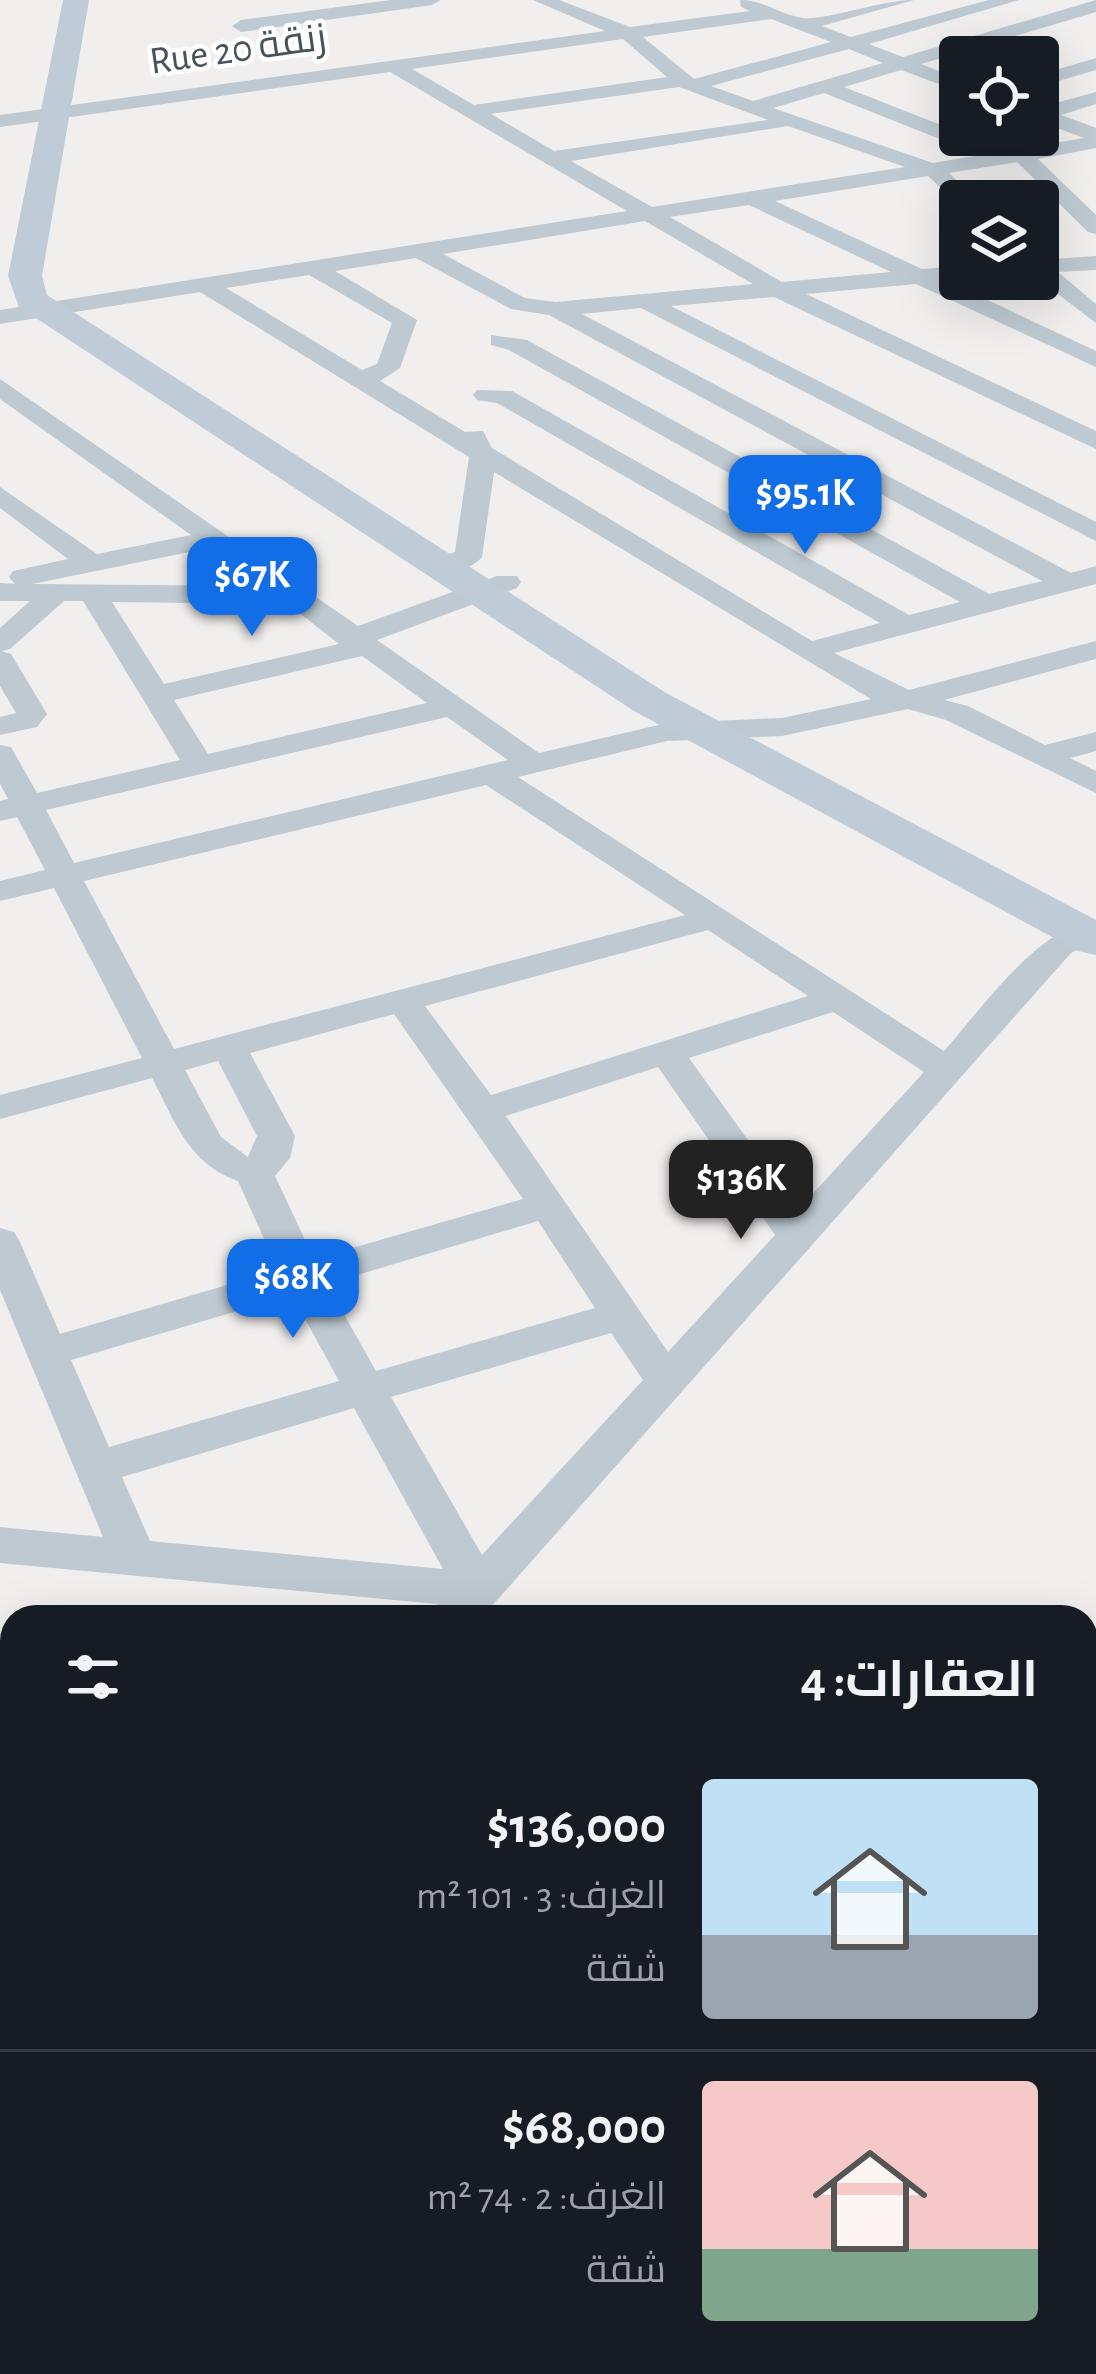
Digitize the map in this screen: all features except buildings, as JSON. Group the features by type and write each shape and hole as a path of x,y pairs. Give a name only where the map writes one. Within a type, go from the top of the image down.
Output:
{"street":[{"path":"69,110 76,0"},
{"path":"99,0 25,276 32,300 58,308 472,575 650,702 1091,927"},
{"path":"239,0 240,56 432,0"},
{"path":"542,0 626,32 685,84 934,170 945,180"},
{"path":"803,25 905,0"},
{"path":"466,112 685,84 1010,0"},
{"path":"763,5 847,43 939,75"},
{"name":"Rue 20 زنقة","path":"0,121 69,110 240,56 391,65 626,32 763,5"},
{"path":"748,109 1096,5"},
{"path":"1059,75 1096,64"},
{"path":"391,65 782,291 1096,441"},
{"path":"827,87 939,128"},
{"path":"1059,109 1096,98"},
{"path":"547,158 787,123"},
{"path":"1059,123 1096,139"},
{"path":"1059,147 1096,139"},
{"path":"0,317 1014,156 1049,180"},
{"path":"1059,184 1096,192"},
{"path":"1059,189 1096,227"},
{"path":"752,198 1096,360"},
{"path":"419,250 519,304 555,309 939,274"},
{"path":"1059,266 1096,263"},
{"path":"313,268 405,320 388,368 362,380"},
{"path":"203,284 808,651 904,701 957,713 1096,783"},
{"path":"1059,285 1096,316"},
{"path":"648,303 1096,533"},
{"path":"472,575 483,458 474,436 509,310 519,304"},
{"path":"555,309 701,388 1082,579"},
{"path":"1062,344 1096,330"},
{"path":"493,368 518,345 987,605"},
{"path":"637,409 770,364"},
{"path":"493,368 503,396 907,626"},
{"path":"0,387 532,763"},
{"path":"0,423 37,416"},
{"path":"0,495 12,516 92,579 199,765"},
{"path":"759,541 826,514"},
{"path":"0,643 55,594 212,539"},
{"path":"156,695 357,643 472,575"},
{"path":"472,575 1091,927"},
{"path":"0,581 92,579 290,595"},
{"path":"808,651 1082,579"},
{"path":"0,592 55,594"},
{"path":"0,891 667,732 748,729 904,701 1096,650"},
{"path":"0,660 32,714 22,722 0,726"},
{"path":"15,808 449,707"},
{"path":"1041,756 1096,741"},
{"path":"0,754 15,808 67,875 206,1145 234,1166 254,1173 466,1604"},
{"path":"490,773 832,1000 947,1070"},
{"path":"0,1107 711,919"},
{"path":"466,1604 1059,946 1091,927"},
{"path":"403,1000 666,1382"},
{"path":"483,1110 832,1000"},
{"path":"229,1048 276,1136 271,1158 254,1173"},
{"path":"665,1052 797,1237"},
{"path":"48,1352 548,1205"},
{"path":"0,1242 134,1557"},
{"path":"95,1468 622,1315"},
{"path":"0,1545 134,1557 466,1604"}]}
